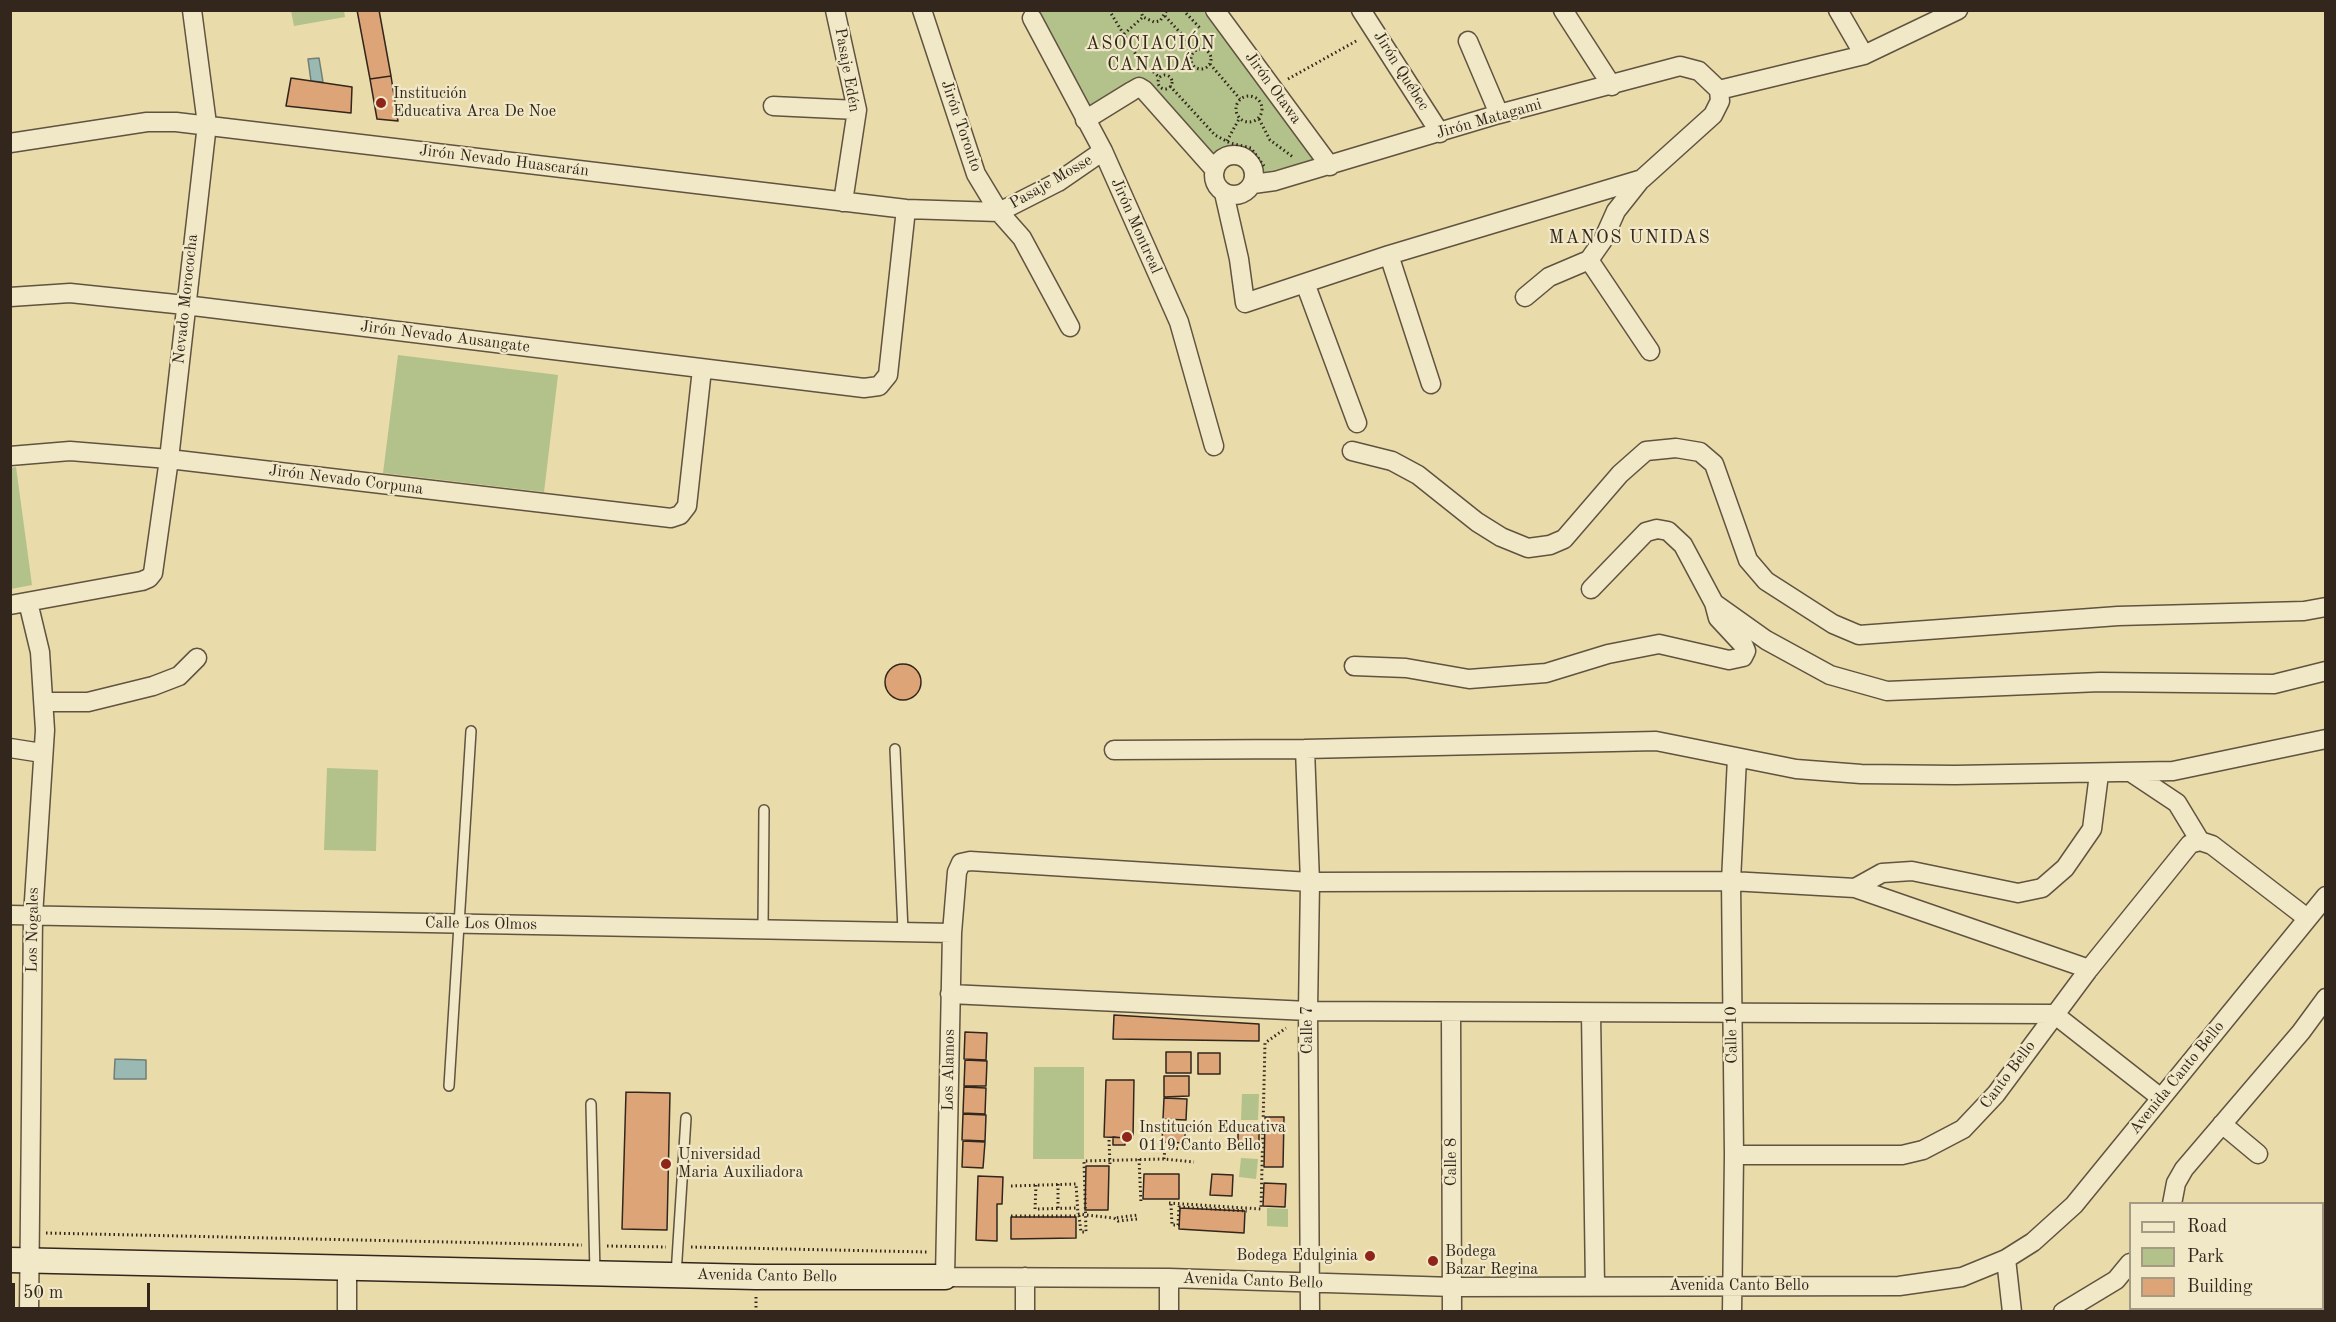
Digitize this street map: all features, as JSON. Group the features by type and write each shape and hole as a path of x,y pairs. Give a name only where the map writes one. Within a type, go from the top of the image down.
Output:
{"street":[{"name":"Nevado Morococha","path":"19,603 142,581 149,578 154,569 169,459 207,124 192,10"},
{"name":"Pasaje Edén","path":"835,10 857,110 843,202"},
{"name":"Jirón Toronto","path":"922,10 976,174 999,212 1022,237 1070,327"},
{"name":"Jirón Otawa","path":"1215,10 1330,166"},
{"name":"Jirón Québec","path":"1361,10 1376,30 1440,133"},
{"path":"1563,10 1612,86"},
{"path":"1838,10 1864,55"},
{"path":"1525,297 1549,277 1588,260 1603,240 1628,193 1713,116 1720,101 1719,90 1864,55 1958,10"},
{"name":"Jirón Montreal","path":"1032,18 1103,151 1179,322 1214,446"},
{"path":"1468,41 1499,114"},
{"name":"Jirón Matagami","path":"1253,184 1275,181 1330,166 1499,114 1612,86 1680,66 1699,71 1719,90"},
{"path":"1085,120 1138,87 1144,90 1215,170 1216,183 1224,193 1239,259 1245,303 1389,255 1642,179"},
{"path":"773,106 857,110"},
{"name":"Jirón Nevado Huascarán","path":"10,143 147,122 207,124 843,202 906,209 999,212"},
{"name":"Pasaje Mosse","path":"999,212 1058,182 1103,151"},
{"path":"1215,170 1226,156 1243,157 1254,171 1253,184 1249,189 1237,195 1224,193"},
{"name":"Jirón Nevado Ausangate","path":"10,297 69,293 185,305 864,388 879,386 888,375 906,209"},
{"path":"1389,255 1431,384"},
{"path":"1588,260 1650,351"},
{"path":"1305,283 1357,423"},
{"name":"Jirón Nevado Corpuna","path":"10,456 70,451 169,459 671,518 680,515 687,507 702,369"},
{"path":"1352,451 1392,461 1419,475 1477,522 1501,537 1528,548 1550,545 1564,538 1620,474 1646,451 1676,448 1700,452 1713,464 1748,560 1766,581 1833,624 1859,635 2118,616 2304,611 2325,607"},
{"path":"1354,666 1406,668 1469,678 1546,673 1608,654 1659,644 1729,660 1743,657 1746,651 1718,618 1714,603 1683,545 1668,531 1657,529 1646,532 1591,589"},
{"name":"Los Nogales","path":"19,603 40,652 44,702 33,916 20,1261 29,1311"},
{"path":"1714,603 1766,640 1830,675 1887,691 2100,682 2274,684 2325,671"},
{"path":"44,702 88,702 153,686 179,676 197,658"},
{"path":"1114,750 1305,749 1617,740 1656,741 1701,748 1737,758 1797,769 1861,774 2098,774 2173,771 2325,739"},
{"path":"10,748 42,753"},
{"name":"Calle 7","path":"1305,749 1310,882 1308,1011 1310,1311"},
{"name":"Calle 10","path":"1731,1311 1734,1155 1731,881 1737,758"},
{"path":"2132,773 2177,803 2200,841 2212,845 2307,918"},
{"path":"1855,888 1882,873 1912,871 2018,893 2042,888 2065,867 2092,829 2098,774"},
{"name":"Canto Bello","path":"1734,1155 1902,1155 1923,1150 1963,1129 1981,1112 2089,969 2190,844 2200,841"},
{"name":"Los Alamos","path":"945,1277 952,933 957,872 961,863 970,861 1310,882"},
{"path":"1310,882 1731,881 1855,888 2089,969"},
{"name":"Avenida Canto Bello","path":"20,1261 676,1275 1169,1278 1453,1287 1899,1286 1962,1277 2006,1259 2032,1242 2074,1205 2325,896"},
{"name":"Calle Los Olmos","path":"10,915 952,933"},
{"path":"950,994 1308,1011 2054,1014 2161,1098"},
{"path":"2172,1202 2176,1183 2184,1169 2301,1032 2325,998"},
{"name":"Calle 8","path":"1451,1012 1452,1311"},
{"path":"1591,1013 1595,1286"},
{"path":"2222,1124 2258,1154"},
{"path":"2006,1259 2012,1311"},
{"path":"2064,1311 2116,1280 2129,1264"},
{"path":"347,1268 347,1311"},
{"path":"1025,1277 1025,1311"},
{"path":"1168,1311 1169,1278"}],"lane":[{"path":"449,1086 461,923 471,731"},
{"path":"895,749 903,931"},
{"path":"763,928 764,810"},
{"path":"591,1104 595,1273"},
{"path":"676,1275 686,1118"}],"path":[{"path":"1109,10 1143,64 1160,78 1169,77 1170,86 1215,135 1227,142 1251,148 1266,168"},
{"path":"1140,10 1143,17 1154,22 1165,16 1167,10"},
{"path":"1183,10 1200,28"},
{"path":"1165,16 1196,50 1209,52 1210,64 1240,99"},
{"path":"1124,34 1143,17"},
{"path":"1272,87 1376,30"},
{"path":"1196,50 1191,54 1193,66 1199,70 1210,64"},
{"path":"1160,78 1158,82 1161,87 1170,86"},
{"path":"1227,142 1239,119 1236,105 1240,99 1250,96 1259,100 1263,110 1259,119 1252,123 1239,119"},
{"path":"1259,119 1270,140 1296,159 1286,162"},
{"path":"1247,1211 1179,1207 1178,1225 1172,1225 1170,1203 1261,1209 1265,1043 1287,1027"},
{"path":"1109,1140 1110,1165"},
{"path":"1164,1159 1165,1148 1193,1149"},
{"path":"1139,1159 1141,1203"},
{"path":"1011,1216 1079,1216 1081,1232 1086,1232 1084,1161 1164,1159 1194,1162"},
{"path":"1011,1186 1076,1184 1078,1214"},
{"path":"1035,1185 1035,1209 1076,1208"},
{"path":"1058,1185 1058,1208"},
{"path":"1017,1215 1078,1214 1114,1218 1138,1217"},
{"path":"34,1233 935,1252"}],"green space":[{"path":"291,11 344,11 345,17 294,26"},
{"path":"1038,11 1203,11 1318,160 1265,172 1242,145 1230,145 1210,155 1146,84 1088,111"},
{"path":"398,355 558,375 544,492 383,473"},
{"path":"16,467 32,585 11,589 10,468"},
{"path":"327,768 378,770 376,851 324,850"},
{"path":"1034,1067 1084,1067 1084,1159 1033,1159"},
{"path":"1242,1094 1259,1094 1258,1120 1241,1120"},
{"path":"1241,1158 1258,1159 1256,1179 1239,1177"},
{"path":"1267,1208 1288,1209 1288,1227 1267,1226"}],"water":[{"path":"319,58 323,82 311,81 308,59"},
{"path":"115,1059 146,1060 146,1079 114,1079"}],"building":[{"path":"357,10 379,10 391,76 370,79"},
{"path":"391,76 398,121 377,119 370,79"},
{"path":"291,78 352,87 351,113 286,106"},
{"path":"903,664 915,670 921,682 915,694 903,700 891,694 885,682 891,670"},
{"path":"1114,1015 1259,1024 1259,1041 1113,1039"},
{"path":"965,1032 987,1033 986,1060 964,1059"},
{"path":"1166,1052 1191,1052 1191,1073 1166,1073"},
{"path":"1198,1053 1220,1053 1220,1074 1198,1074"},
{"path":"965,1060 987,1061 986,1086 964,1086"},
{"path":"1164,1076 1189,1076 1189,1096 1164,1097"},
{"path":"1106,1080 1134,1080 1133,1138 1104,1137"},
{"path":"964,1087 986,1088 985,1114 963,1113"},
{"path":"626,1092 670,1093 667,1230 622,1229"},
{"path":"1164,1098 1187,1099 1186,1120 1163,1119"},
{"path":"963,1114 986,1115 985,1141 962,1140"},
{"path":"1265,1117 1284,1117 1283,1167 1264,1167"},
{"path":"1163,1123 1185,1124 1185,1143 1162,1142"},
{"path":"1238,1128 1259,1129 1259,1150 1238,1149"},
{"path":"1113,1137 1125,1138 1125,1145 1113,1145"},
{"path":"963,1141 985,1142 983,1168 962,1167"},
{"path":"1086,1166 1109,1166 1108,1210 1085,1210"},
{"path":"1144,1174 1179,1174 1179,1199 1143,1199"},
{"path":"1212,1174 1233,1175 1232,1196 1210,1195"},
{"path":"978,1176 1003,1177 1002,1204 997,1204 997,1241 976,1240"},
{"path":"1264,1183 1286,1184 1285,1207 1263,1206"},
{"path":"1180,1208 1245,1211 1244,1233 1179,1229"},
{"path":"1011,1217 1076,1217 1076,1238 1011,1239"}],"place":[{"name":"Institución Educativa Arca De Noe","path":"381,103"},
{"name":"Institución Educativa 0119 Canto Bello","path":"1127,1137"},
{"name":"Universidad Maria Auxiliadora","path":"666,1164"},
{"name":"Bodega Edulginia","path":"1370,1256"},
{"name":"Bodega Bazar Regina","path":"1433,1261"}],"district":[{"name":"ASOCIACIÓN CANADÁ","path":"1151,54"},
{"name":"MANOS UNIDAS","path":"1630,238"}]}
